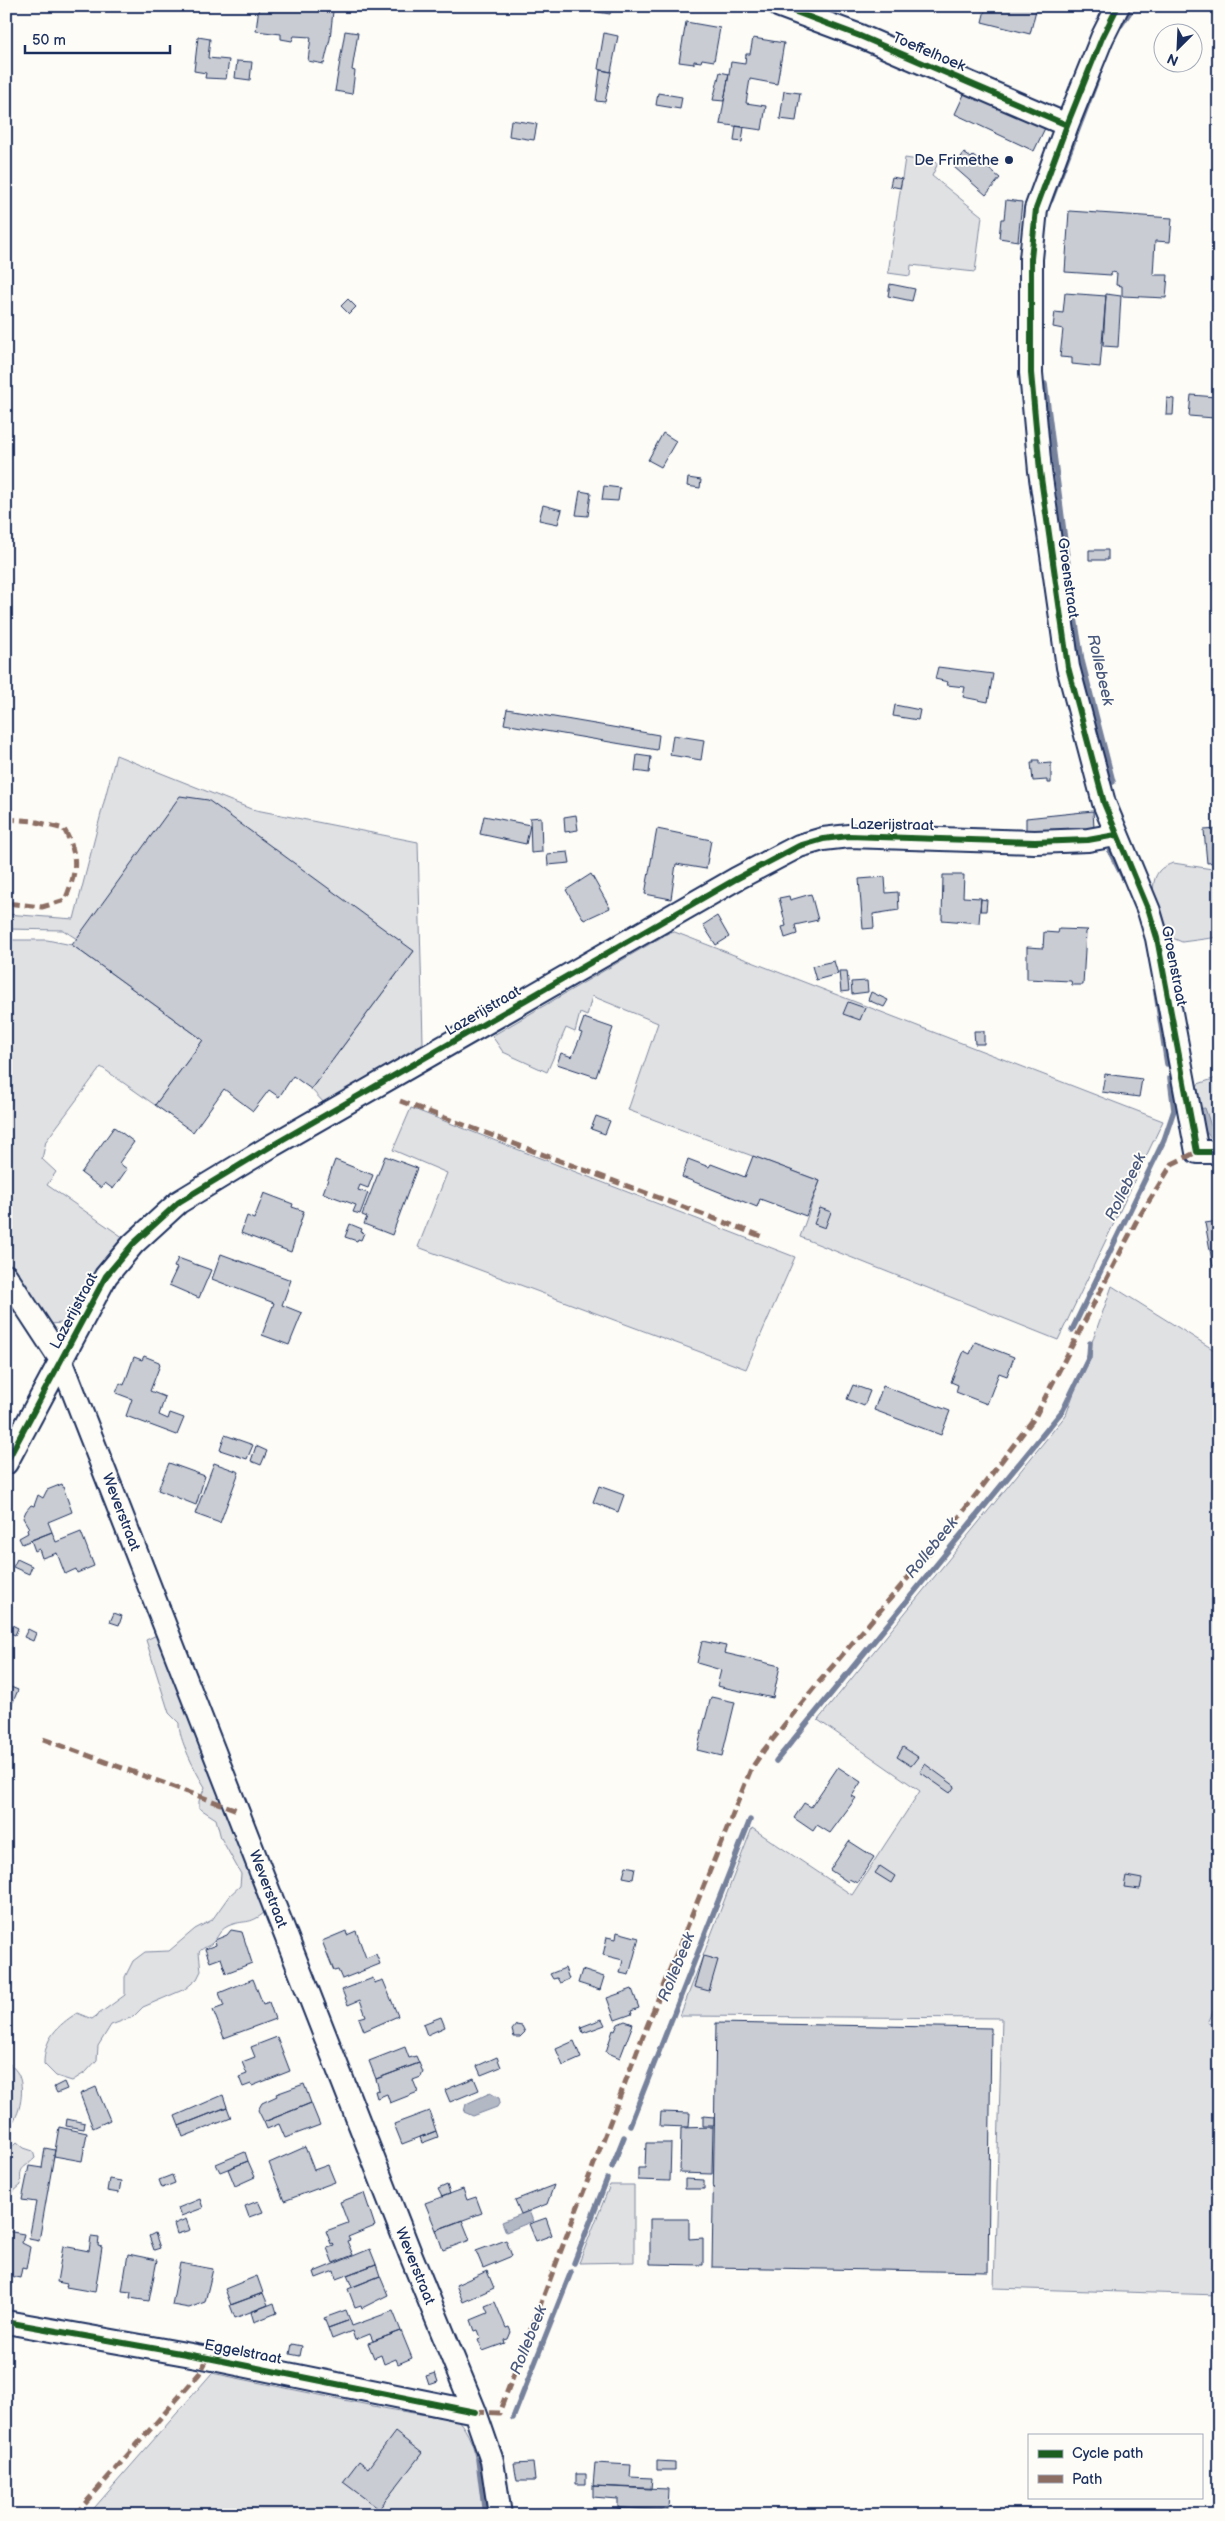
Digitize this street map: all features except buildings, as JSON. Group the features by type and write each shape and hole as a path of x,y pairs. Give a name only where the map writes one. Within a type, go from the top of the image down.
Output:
{"street":[{"name":"Toeffelhoek","path":"780,6 860,36 1067,125"},
{"name":"Groenstraat","path":"1118,6 1102,38 1036,208 1031,259 1031,373 1040,471 1068,666 1104,803 1149,911 1157,938 1196,1152 1219,1152"},
{"name":"Lazerijstraat","path":"6,1463 106,1276 133,1244 179,1202 273,1145 736,879 799,846 822,839 848,836 1035,842 1088,840 1116,835"},
{"name":"Weverstraat","path":"6,1276 62,1360 399,2226 474,2412 492,2461 500,2515"},
{"name":"Eggelstraat","path":"6,2322 208,2358 474,2412"}],"shaded area":[{"path":"905,158 938,163 932,176 982,216 975,272 911,265 910,276 888,273"},
{"path":"116,755 251,809 418,842 423,1043 325,1104 311,1089 414,951 77,939 63,930 6,929 6,914 74,919"},
{"path":"1173,863 1219,870 1219,937 1182,942 1168,936 1158,912 1154,886 1155,878 1159,871"},
{"path":"672,931 1163,1121 1058,1340 800,1237 820,1181 628,1110 658,1023 592,996 587,1016 580,1013 575,1032 566,1028 547,1072 503,1052 492,1036"},
{"path":"6,940 47,940 72,945 203,1040 155,1105 101,1067 46,1141 42,1159 56,1172 47,1185 127,1240 74,1322 50,1324 6,1266"},
{"path":"1219,1077 1219,1146 1207,1140 1203,1133 1194,1093 1198,1084"},
{"path":"411,1108 795,1257 746,1369 418,1247 447,1173 393,1150"},
{"path":"1205,1108 1211,1126 1219,1132 1219,1142 1207,1133 1202,1124 1197,1109"},
{"path":"1112,1286 1219,1353 1219,1999 1208,2023 1219,2025 1219,2295 994,2288 1002,2018 680,2016 752,1828 852,1895 920,1791 818,1720 1066,1415"},
{"path":"161,1633 265,1912 250,1921 228,1926 220,1932 212,1943 201,1950 199,1952 201,1971 197,1979 185,1989 143,2007 133,2017 111,2025 98,2046 97,2060 86,2072 72,2081 56,2076 44,2064 46,2047 58,2028 77,2013 92,2019 125,1995 125,1977 133,1961 145,1952 169,1951 195,1929 212,1920 229,1896 240,1886 241,1874 221,1838 216,1819 199,1808 199,1801 205,1787 184,1746 179,1723 169,1713 146,1640"},
{"path":"6,2060 18,2074 21,2082 21,2097 15,2119 6,2128"},
{"path":"490,2093 499,2098 500,2102 497,2107 473,2116 464,2112 466,2104"},
{"path":"17,2142 24,2148 33,2151 35,2158 21,2171 21,2185 12,2193 6,2178 6,2148 11,2148"},
{"path":"610,2185 634,2185 634,2262 579,2263"},
{"path":"529,2211 533,2221 506,2232 502,2222"},
{"path":"212,2373 388,2409 458,2420 471,2441 475,2453 480,2477 483,2515 88,2515"}],"waterway":[{"name":"Rollebeek","path":"1121,25 1134,6"},
{"name":"Rollebeek","path":"1051,200 1098,77"},
{"name":"Rollebeek","path":"1045,384 1082,661 1113,782"},
{"name":"Rollebeek","path":"1110,852 1124,879"},
{"name":"Rollebeek","path":"1155,986 1167,1064"},
{"name":"Rollebeek","path":"1072,1330 1164,1140 1174,1110 1170,1078"},
{"name":"Rollebeek","path":"776,1761 1063,1410 1089,1357 1090,1343"},
{"name":"Rollebeek","path":"630,2125 750,1820"},
{"name":"Rollebeek","path":"612,2167 624,2137"},
{"name":"Rollebeek","path":"574,2263 607,2179"},
{"name":"Rollebeek","path":"513,2418 571,2272"},
{"name":"Rollebeek","path":"478,2459 485,2515"}],"marked path":[{"path":"6,819 33,821 64,829 72,848 75,864 72,881 65,900 42,907 6,903"},
{"path":"400,1101 761,1236"},
{"path":"475,2412 499,2413 639,2046 751,1769 814,1688 953,1525 1035,1417 1136,1222 1172,1164 1197,1152"},
{"path":"43,1739 237,1810"},
{"path":"1219,2020 1219,2038"},
{"path":"75,2515 199,2374 208,2358"}],"cycle path":[{"path":"780,6 860,36 1067,125"},
{"path":"1118,6 1102,38 1036,209 1031,259 1031,373 1040,471 1068,667 1104,803 1149,911 1157,938 1197,1152 1219,1152"},
{"path":"6,1463 106,1276 133,1244 179,1202 273,1145 736,879 799,846 823,839 849,836 1035,842 1088,840 1116,835"},
{"path":"6,2322 208,2358 475,2412"}],"place":[{"name":"De Frimethe","path":"1009,160"}]}
